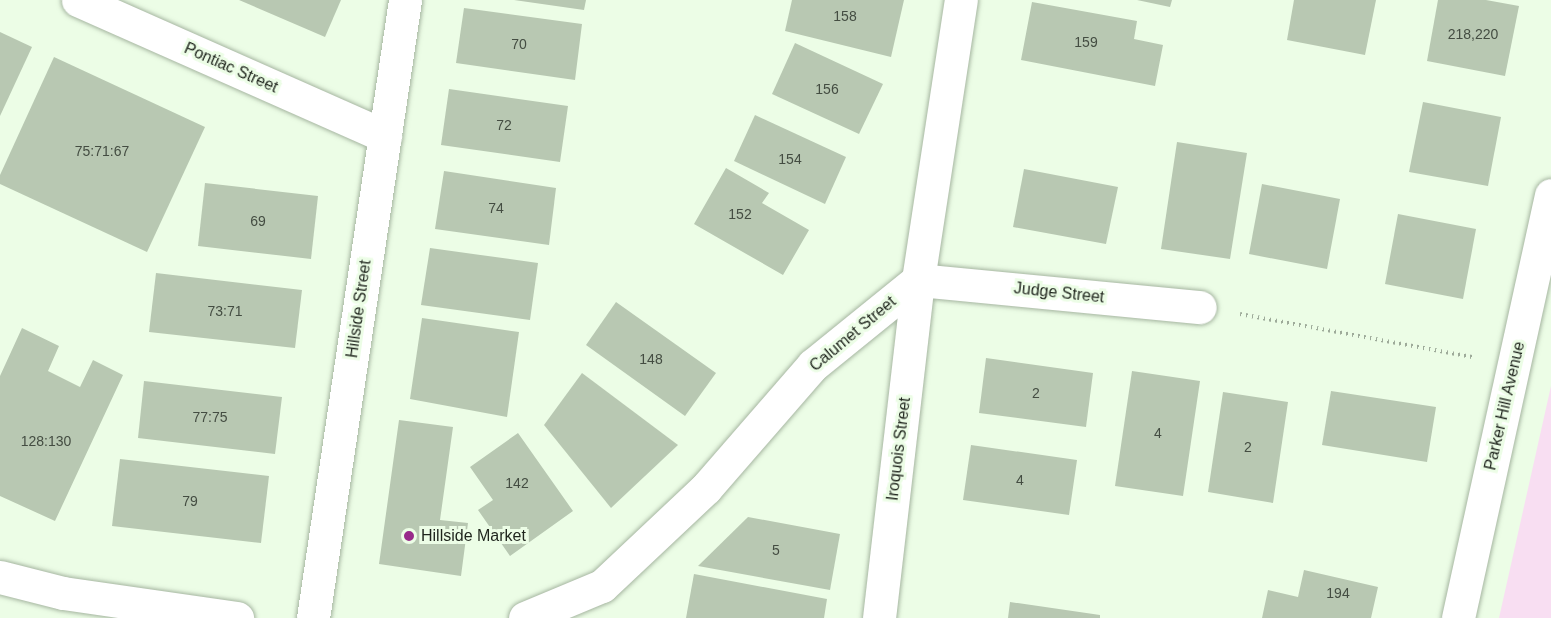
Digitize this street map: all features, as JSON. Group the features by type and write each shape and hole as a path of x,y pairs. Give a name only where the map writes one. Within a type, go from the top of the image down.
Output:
{"street":[{"name":"Pontiac Street","path":"78,0 385,136"},
{"name":"Hillside Street","path":"313,618 405,0"},
{"path":"918,280 961,0"},
{"name":"Parker Hill Avenue","path":"1458,618 1543,274 1551,195"},
{"name":"Judge Street","path":"918,280 1200,307"},
{"name":"Calumet Street","path":"525,618 602,586 706,488 813,365 918,280"},
{"name":"Iroquois Street","path":"879,618 918,280"},
{"path":"0,577 63,593 237,618"}],"path":[{"path":"1200,307 1472,358"}],"shaded area":[{"path":"1551,386 1551,618 1499,618"}],"building":[{"path":"239,0 341,0 325,37"},
{"path":"514,0 586,0 584,10"},
{"path":"792,0 904,0 891,57 785,31"},
{"path":"1137,0 1172,0 1170,7"},
{"path":"1294,0 1376,0 1365,55 1287,40"},
{"path":"1438,0 1486,0 1519,6 1505,76 1427,61"},
{"path":"1032,2 1137,21 1134,39 1163,45 1155,86 1021,60"},
{"path":"464,8 582,24 575,80 456,63"},
{"path":"0,32 32,47 0,116"},
{"path":"795,43 883,84 859,134 772,94"},
{"path":"54,57 205,127 147,252 0,184 0,175"},
{"path":"449,89 568,106 560,162 441,145"},
{"path":"1423,102 1501,117 1488,186 1409,172"},
{"path":"755,115 846,157 825,204 734,161"},
{"path":"1177,142 1247,153 1230,259 1161,249"},
{"path":"726,168 769,193 762,203 809,230 783,275 694,224"},
{"path":"1024,169 1118,187 1106,244 1013,227"},
{"path":"444,171 556,188 549,245 435,229"},
{"path":"205,183 318,196 311,259 198,246"},
{"path":"1262,184 1340,199 1327,269 1249,254"},
{"path":"1398,214 1476,229 1463,299 1385,284"},
{"path":"430,248 538,263 530,320 421,305"},
{"path":"156,273 302,290 295,348 149,332"},
{"path":"616,302 716,373 685,416 586,345"},
{"path":"422,318 519,332 507,417 410,399"},
{"path":"22,328 59,346 48,371 80,387 93,360 123,375 55,521 0,496 0,376"},
{"path":"986,358 1093,373 1086,427 979,413"},
{"path":"1132,371 1200,381 1183,496 1115,486"},
{"path":"582,373 678,445 611,508 544,425"},
{"path":"144,381 282,397 275,454 138,438"},
{"path":"1331,391 1436,407 1427,462 1322,445"},
{"path":"1223,392 1288,402 1273,503 1208,492"},
{"path":"399,420 453,427 440,520 468,523 461,576 379,564"},
{"path":"518,433 573,511 510,556 478,510 493,500 470,467"},
{"path":"971,445 1077,460 1069,515 963,500"},
{"path":"120,459 269,476 261,543 112,526"},
{"path":"748,517 840,534 830,590 698,566"},
{"path":"1304,570 1378,587 1371,618 1262,618 1268,590 1298,597"},
{"path":"694,574 827,599 824,618 686,618"},
{"path":"1010,602 1100,615 1100,618 1008,618"}],"place":[{"name":"Hillside Market","path":"409,536"}]}
